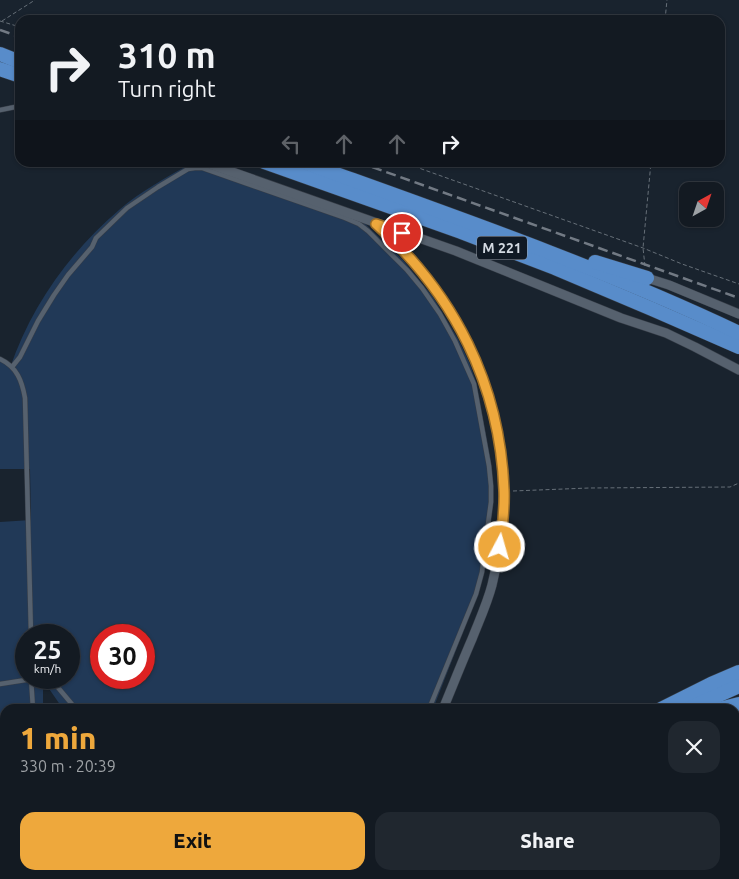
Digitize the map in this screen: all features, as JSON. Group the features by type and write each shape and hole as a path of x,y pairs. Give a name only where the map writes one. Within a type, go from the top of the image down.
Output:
{"highway":[{"path":"0,54 15,60"},
{"path":"0,69 15,74"},
{"name":"M 221","path":"278,167 461,232 555,268 738,343"},
{"name":"M 221","path":"317,167 464,220 646,292 738,343"},
{"path":"464,220 647,278"},
{"path":"671,704 711,684 739,676"},
{"path":"696,704 739,676"}],"street":[{"path":"218,167 456,252 666,333 695,346 739,370"},
{"path":"376,224 407,254 439,293 457,321 481,375 498,438 504,491 500,547 484,609 445,704"},
{"path":"647,278 739,314"}],"lane":[{"path":"0,110 15,107"},
{"path":"12,367 20,357 54,294 92,247 96,238 127,208 188,169 202,168 345,218 359,224 368,231 422,288 440,314 455,341 474,384 489,466 491,502 479,583 431,704"},
{"path":"0,359 9,364 18,374 23,384 25,398 31,624"},
{"path":"0,684 15,681"},
{"path":"32,689 33,704"},
{"path":"59,689 72,704"}],"path":[{"path":"1,21 35,0"},
{"path":"666,15 667,0"},
{"path":"1,21 15,26"},
{"path":"416,167 739,284"},
{"path":"647,278 643,248 651,167"},
{"path":"504,491 730,486 739,484"}],"shaded area":[{"path":"185,167 207,167 362,221 403,260 433,297 458,339 476,382 491,463 493,492 486,565 479,591 435,704 60,704 49,689 80,689 80,624 15,624 15,689 43,689 43,704 0,704 0,522 31,520 30,469 0,469 0,361 10,368 29,323 54,282 101,226 136,197"}],"railway":[{"path":"0,30 15,35"},
{"path":"372,167 739,298"}],"route":[{"path":"402,233 376,224 407,254 439,293 457,321 481,375 498,438 502,465 504,491 500,547"}]}
